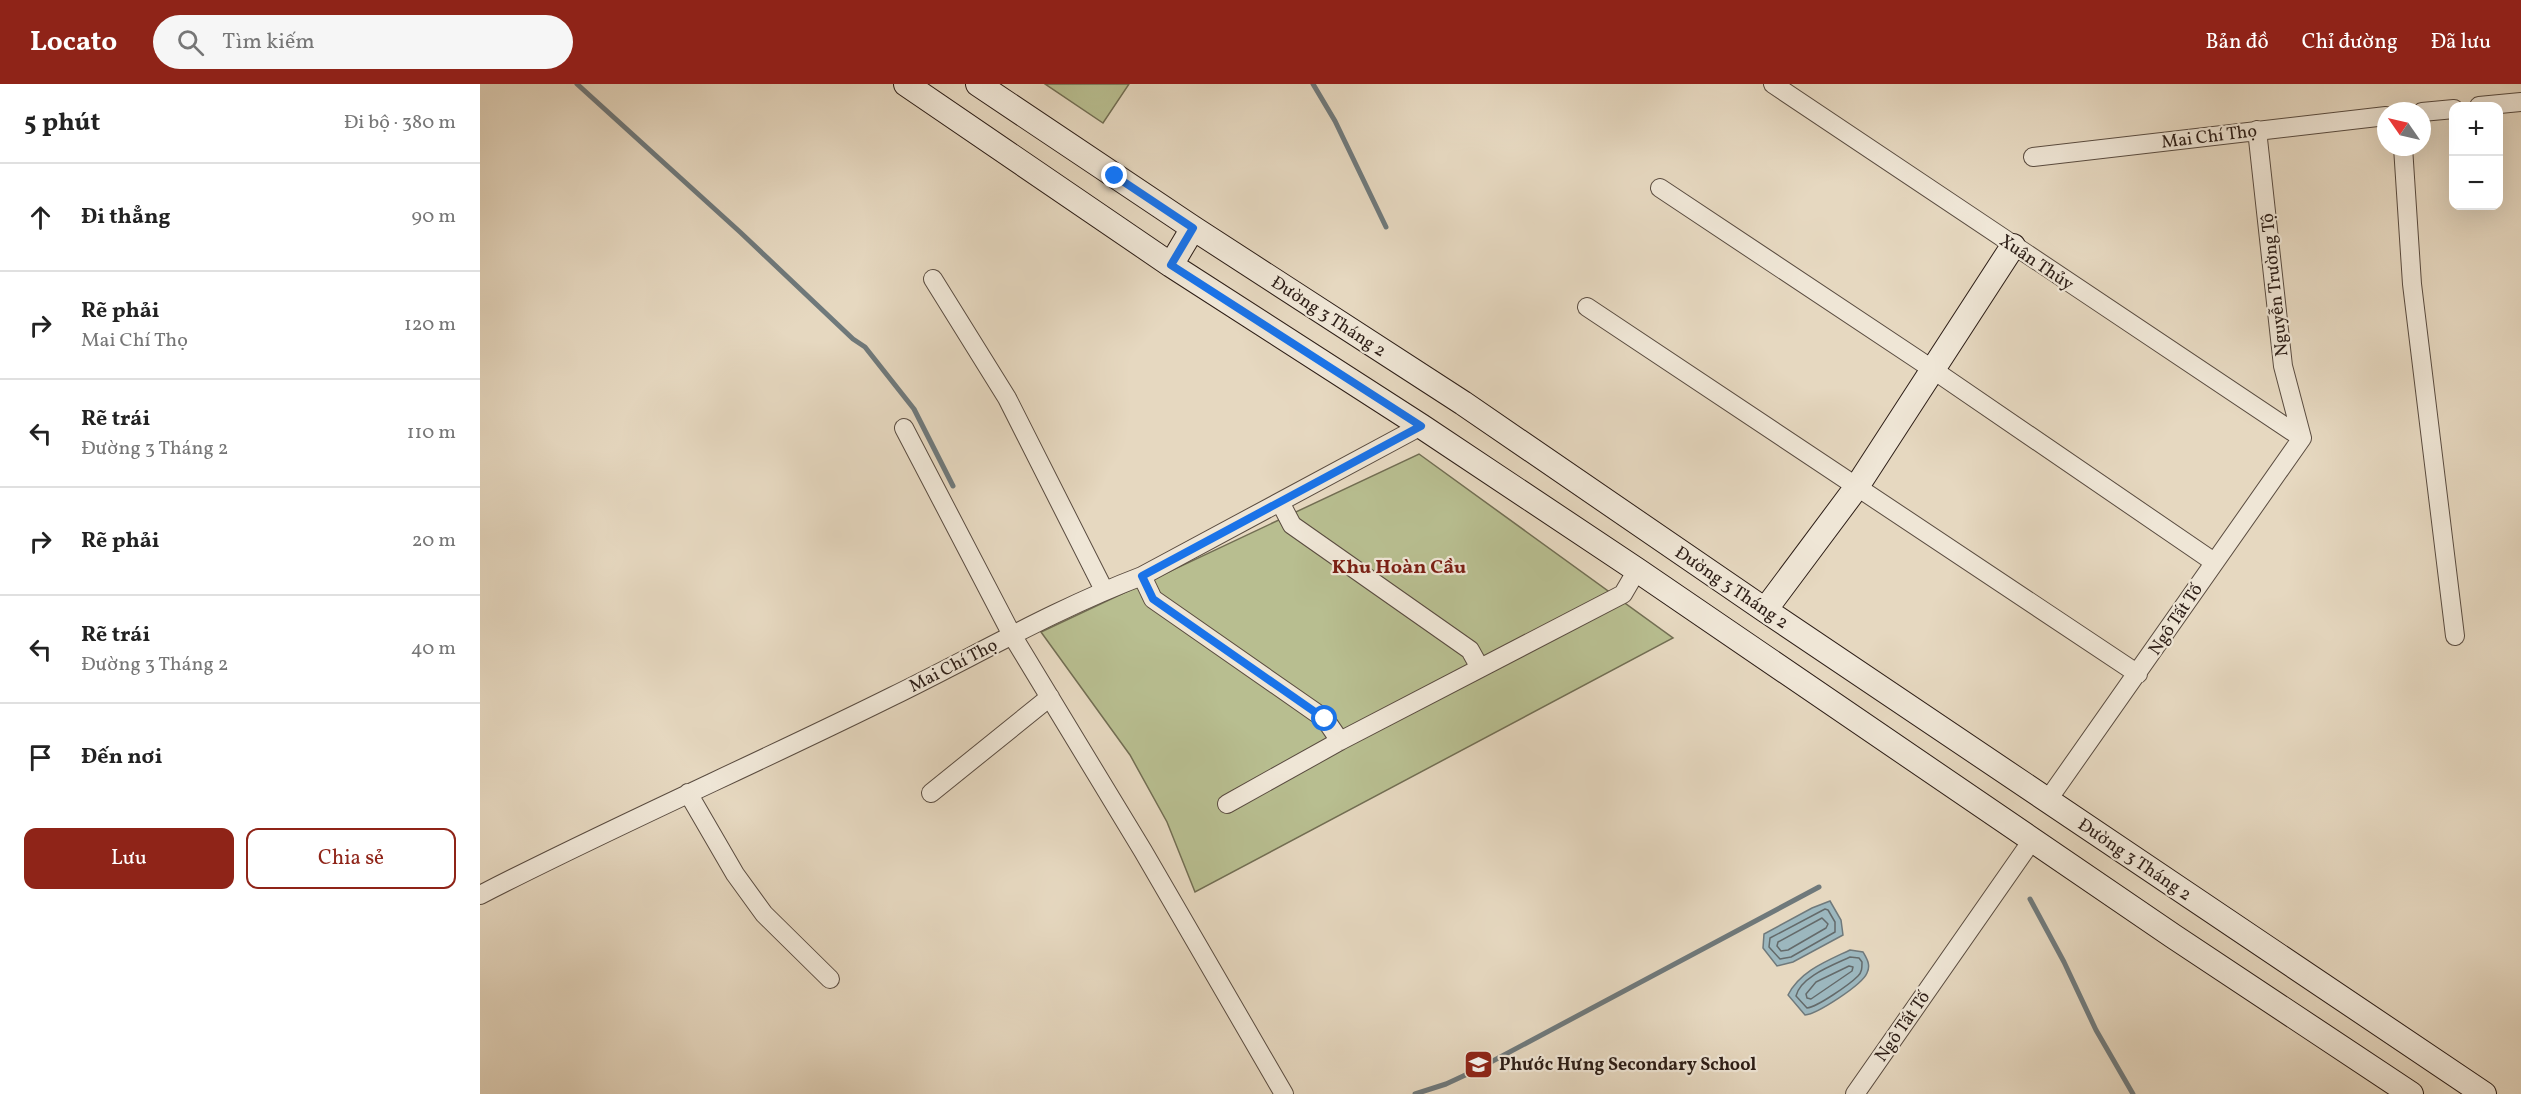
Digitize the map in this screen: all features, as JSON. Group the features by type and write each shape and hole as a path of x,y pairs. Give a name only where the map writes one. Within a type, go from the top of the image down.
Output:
{"main road":[{"path":"906,84 1171,265 1421,426 1637,570 2411,1094"},
{"name":"Đường 3 Tháng 2","path":"978,84 1193,228 1462,403 2047,801 2484,1094"},
{"path":"1171,265 1193,228"},
{"path":"1765,610 1856,488 2013,246"}],"street":[{"name":"Xuân Thủy","path":"1773,84 2302,438"},
{"path":"2503,104 2521,102"},
{"path":"2431,111 2449,109"},
{"name":"Mai Chí Thọ","path":"2033,157 2377,117"},
{"name":"Nguyễn Trường Tộ","path":"2257,130 2283,366 2302,438"},
{"path":"2404,156 2412,284 2455,636"},
{"path":"1660,188 1932,369 2214,562"},
{"path":"933,279 1007,398 1104,590"},
{"path":"1587,307 2138,674"},
{"name":"Mai Chí Thọ","path":"480,895 688,793 892,697 1104,590 1142,576 1421,426"},
{"path":"904,428 1012,635 1143,851 1284,1094"},
{"name":"Ngô Tất Tố","path":"2047,801 2302,438"},
{"path":"1280,502 1292,525 1470,650 1480,668"},
{"path":"1227,804 1341,741 1623,594 1637,570"},
{"path":"1142,576 1153,599 1325,719 1341,741"},
{"path":"931,793 1050,697"},
{"path":"688,793 735,874 764,914 830,979"},
{"name":"Ngô Tất Tố","path":"1855,1094 2033,839"}],"green space":[{"path":"1045,84 1129,84 1103,123"},
{"path":"1419,454 1673,638 1195,892 1167,822 1130,755 1041,632"}],"water":[{"path":"1830,901 1841,920 1843,935 1793,962 1777,966 1763,948 1764,934"},
{"path":"1850,950 1863,952 1869,965 1867,973 1839,998 1805,1015 1788,995 1793,987 1807,973"}],"waterway":[{"path":"577,84 740,232 853,339 865,347 914,409 953,486"},
{"path":"1313,84 1335,121 1386,227"},
{"path":"1415,1094 1446,1084 1474,1071 1819,887"},
{"path":"2030,899 2064,962 2096,1030 2133,1094"}],"place":[{"name":"Phước Hưng Secondary School","path":"1478,1064"}],"district":[{"name":"Khu Hoàn Cầu","path":"1399,566"}],"route":[{"path":"1115,176 1193,228 1171,265 1421,426 1142,576 1153,599 1325,719"}]}
